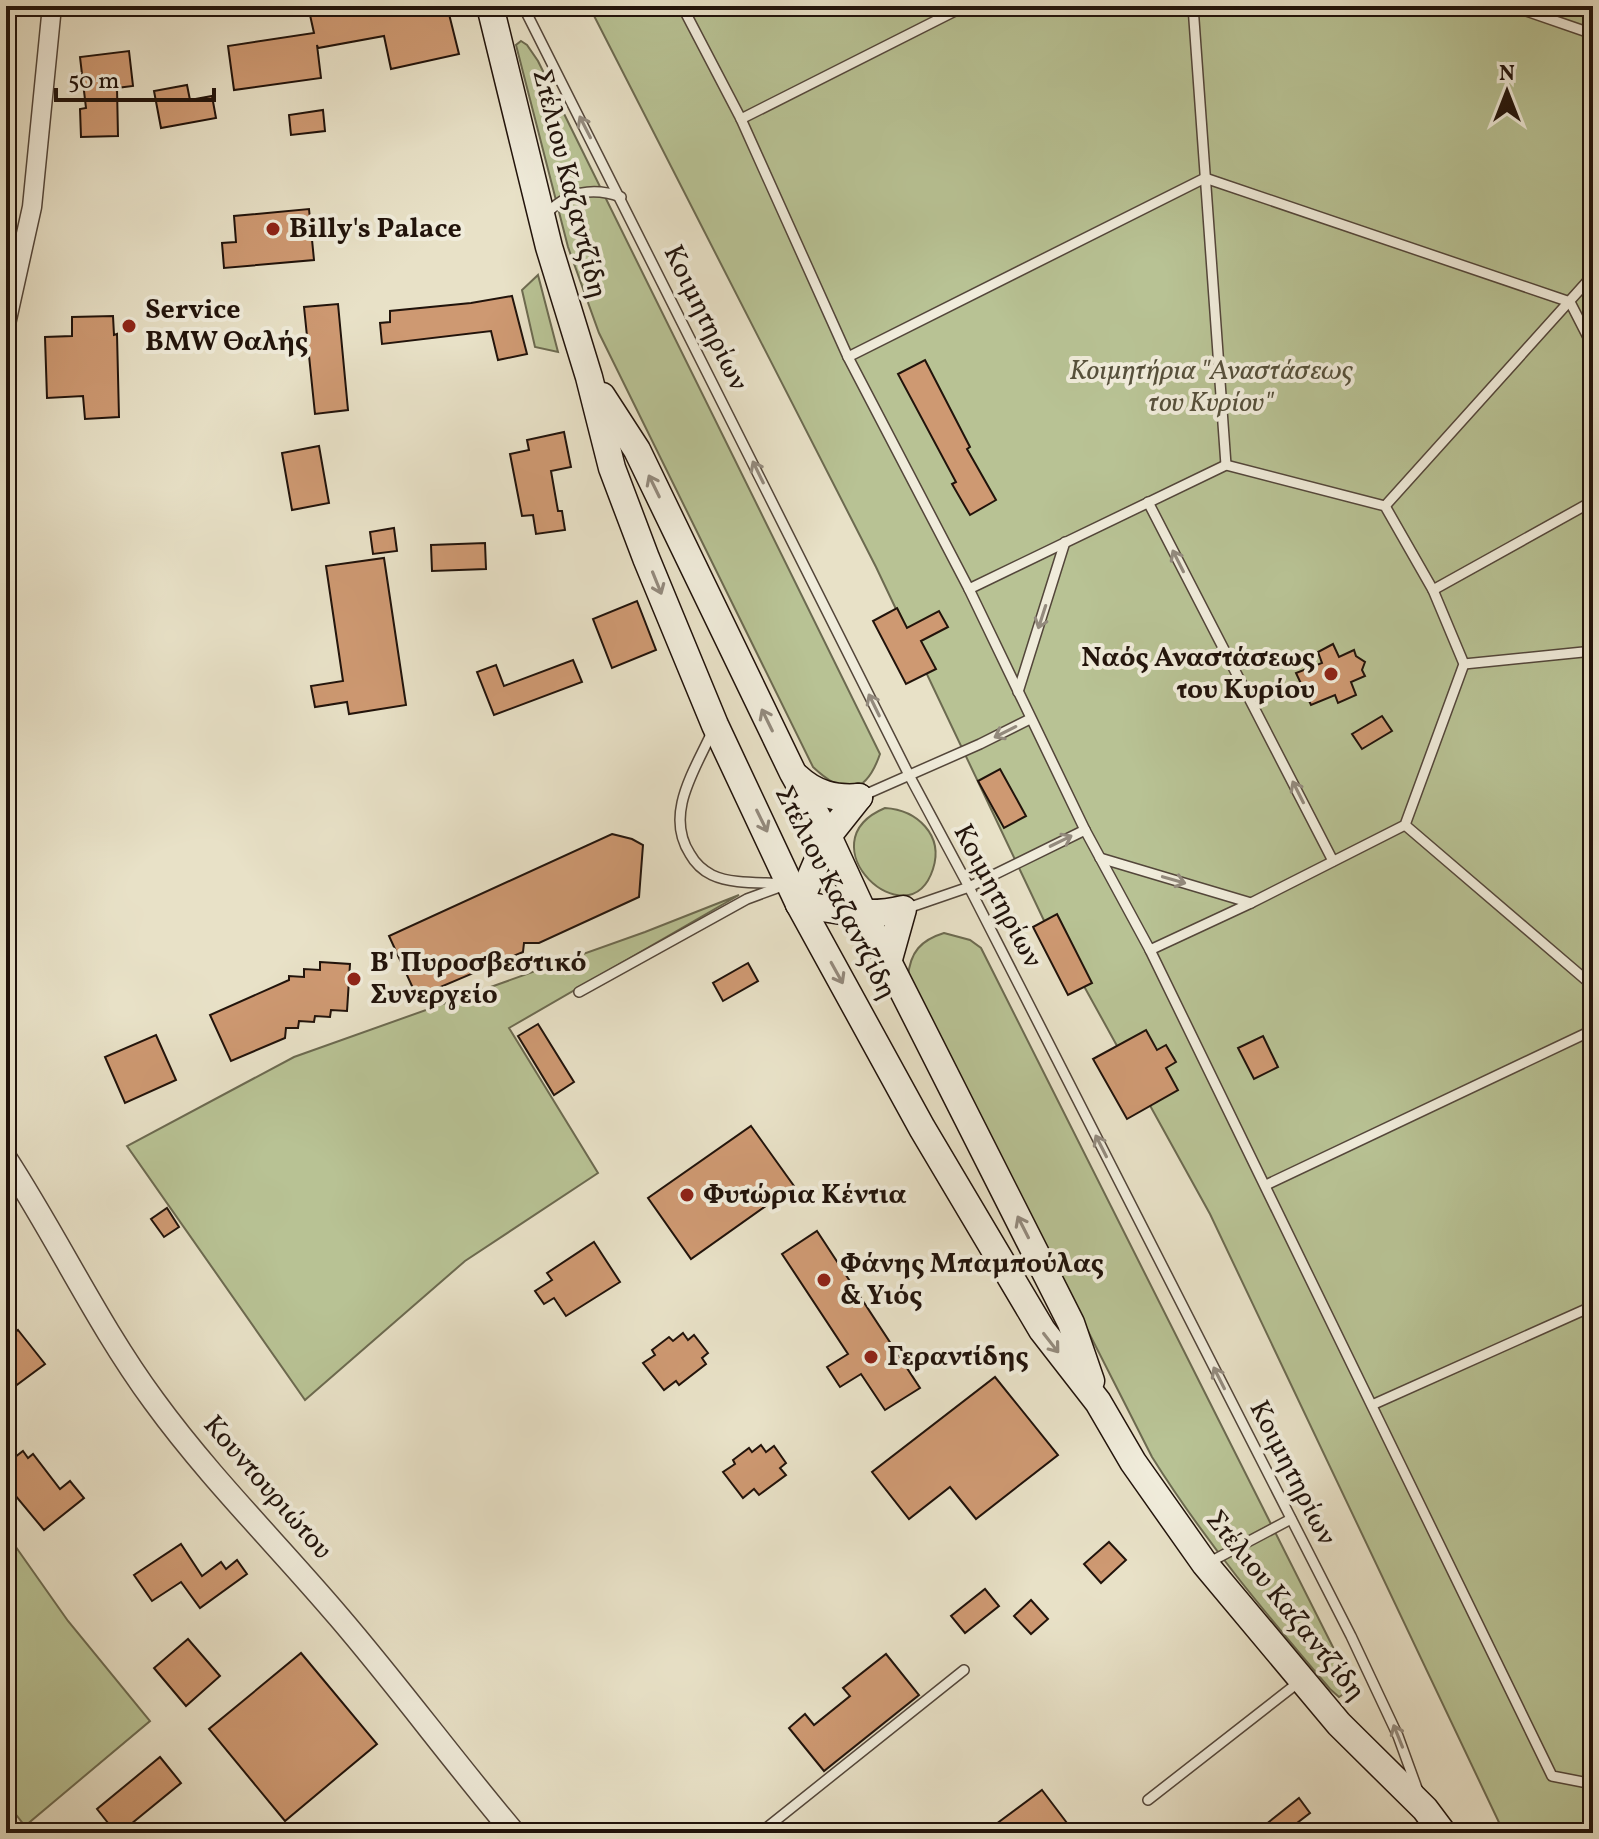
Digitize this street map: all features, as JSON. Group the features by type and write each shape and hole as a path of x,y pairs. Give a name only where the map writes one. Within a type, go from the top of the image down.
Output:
{"main road":[{"name":"Στέλιου Καζαντζίδη","path":"490,6 542,217 612,468 715,725 794,894 922,1128 1042,1330 1098,1402 1133,1462 1205,1564 1339,1724 1425,1809 1443,1833"},
{"name":"Στέλιου Καζαντζίδη","path":"589,377 637,450 793,773 828,836 864,914 1071,1323 1098,1402"},
{"path":"793,773 822,794 835,798 859,797"},
{"path":"859,797 828,836 794,894 864,914 883,915 903,909"},
{"path":"889,959 903,909"}],"street":[{"path":"6,324 32,207 52,6"},
{"name":"Κουντουριώτου","path":"6,1159 43,1216 100,1321 155,1403 248,1515 340,1618 514,1833"}],"lane":[{"name":"Κοιμητηρίων","path":"523,6 909,775 969,887 1374,1684 1398,1736 1425,1809"},
{"path":"682,6 741,119 848,357 969,589 1085,830 1150,950 1552,1776 1593,1784"},
{"path":"741,119 965,6"},
{"path":"1193,6 1226,465"},
{"path":"1512,6 1593,34"},
{"path":"848,357 1205,178 1570,302 1593,347"},
{"path":"542,217 564,199 577,193 592,190 621,197"},
{"path":"1385,506 1593,275"},
{"path":"969,589 1226,465 1385,506 1433,590 1464,664 1405,825 1150,950"},
{"path":"1433,590 1593,501"},
{"path":"1148,502 1333,861"},
{"path":"1018,692 1065,542"},
{"path":"1464,664 1593,651"},
{"path":"859,797 1030,719"},
{"path":"715,725 679,809 679,830 687,850 697,864 711,875 794,894"},
{"path":"1405,825 1593,986"},
{"path":"903,909 969,887 1085,830"},
{"path":"1100,858 1251,903"},
{"path":"579,992 747,899 794,894"},
{"path":"1266,1185 1593,1030"},
{"path":"1372,1405 1593,1306"},
{"path":"1205,1564 1291,1519"},
{"path":"760,1833 964,1670"},
{"path":"1148,1800 1302,1680"}],"green space":[{"name":"Κοιμητήρια \"Αναστάσεως του Κυρίου\"","path":"589,6 1593,6 1593,1833 1504,1833 1210,1214 1085,988 1048,929 876,567"},
{"path":"521,41 538,61 880,754 868,778 860,785 844,787 824,777 813,767 599,333 568,247 516,45"},
{"path":"538,275 558,352 535,347 522,290"},
{"path":"885,808 917,819 925,826 935,845 933,869 921,889 904,896 885,891 869,879 857,862 854,843 862,824"},
{"path":"739,895 509,1028 598,1173 465,1261 305,1400 127,1146 294,1057 645,932"},
{"path":"944,933 970,940 981,948 1349,1679 1348,1691 1339,1697 1236,1576 1152,1457 908,977 918,948"},
{"path":"6,1533 68,1621 150,1721 25,1826 6,1802"}],"building":[{"path":"308,6 394,6 395,13 425,6 447,6 459,54 391,69 384,36 318,48 317,45 321,78 234,90 228,46 314,33"},
{"path":"129,51 133,86 117,88 118,136 81,137 80,109 86,108 80,57"},
{"path":"187,85 190,100 212,96 216,118 161,128 154,91"},
{"path":"323,110 325,131 291,135 289,115"},
{"name":"Billy's Palace","path":"309,209 314,260 224,268 222,243 236,242 234,216"},
{"path":"512,296 527,354 498,360 491,331 382,344 380,323 390,322 390,311"},
{"path":"338,304 348,410 315,414 304,307"},
{"path":"113,316 114,335 117,334 119,417 85,419 83,396 47,398 45,337 72,336 72,317"},
{"path":"925,360 970,447 967,449 996,500 970,515 952,484 956,482 898,374"},
{"path":"564,432 571,467 551,471 558,511 562,511 565,530 536,534 533,515 522,516 510,454 529,450 527,440"},
{"path":"319,446 329,503 292,510 282,453"},
{"path":"394,528 397,551 373,554 370,532"},
{"path":"485,543 486,569 432,571 431,545"},
{"path":"384,558 406,705 349,714 347,702 315,707 311,686 343,681 326,566"},
{"path":"637,601 656,650 612,668 593,619"},
{"path":"897,608 907,628 939,611 948,627 921,641 936,669 906,684 873,621"},
{"name":"Ναός Αναστάσεως του Κυρίου","path":"1333,644 1339,657 1354,650 1356,656 1365,662 1362,670 1365,676 1351,682 1356,695 1338,703 1335,695 1311,705 1296,673 1322,663 1318,652"},
{"path":"573,660 582,682 494,715 477,672 496,665 504,686"},
{"path":"1382,716 1392,731 1362,749 1352,734"},
{"path":"1000,769 1026,816 1004,828 978,781"},
{"path":"612,834 643,845 639,897 539,943 524,943 523,952 417,997 389,936"},
{"path":"1057,914 1092,983 1068,995 1033,927"},
{"path":"320,962 350,964 347,1011 331,1010 330,1017 315,1016 314,1022 299,1021 298,1028 286,1028 285,1038 231,1061 210,1015 289,980 289,976 304,977 304,969 320,970"},
{"path":"748,963 758,981 723,1001 713,983"},
{"path":"538,1024 574,1082 554,1095 518,1036"},
{"path":"1146,1030 1157,1050 1166,1045 1176,1062 1166,1068 1178,1090 1127,1119 1093,1059"},
{"path":"156,1035 176,1080 125,1103 105,1057"},
{"path":"1263,1036 1278,1067 1254,1079 1238,1048"},
{"path":"751,1126 794,1186 691,1259 648,1198"},
{"path":"167,1208 179,1227 164,1237 151,1219"},
{"path":"817,1231 920,1388 885,1410 861,1374 840,1387 827,1367 848,1354 782,1254"},
{"path":"594,1242 620,1282 566,1316 554,1298 544,1304 535,1291 552,1280 547,1273"},
{"path":"18,1330 45,1364 6,1393 6,1339"},
{"path":"683,1333 688,1340 694,1335 708,1353 702,1358 706,1364 679,1385 676,1381 664,1390 643,1363 655,1355 652,1350 669,1337 673,1341"},
{"path":"995,1377 1058,1455 976,1519 950,1487 909,1519 872,1472"},
{"path":"761,1445 766,1452 774,1446 786,1463 780,1468 786,1475 759,1495 754,1489 743,1498 723,1472 749,1448 752,1452"},
{"path":"23,1451 28,1458 33,1454 60,1489 70,1481 84,1498 44,1530 6,1488 6,1464"},
{"path":"1109,1542 1126,1560 1101,1583 1084,1564"},
{"path":"181,1544 202,1576 221,1562 226,1569 237,1560 247,1574 200,1608 181,1582 152,1601 134,1575"},
{"path":"985,1589 999,1606 965,1633 951,1616"},
{"path":"1031,1600 1048,1619 1031,1634 1014,1616"},
{"path":"188,1639 220,1676 186,1706 154,1668"},
{"path":"301,1653 377,1744 285,1821 209,1729"},
{"path":"886,1654 919,1695 824,1771 789,1728 805,1714 814,1725 850,1696 843,1688"},
{"path":"160,1757 181,1783 120,1833 116,1833 97,1809"},
{"path":"1042,1790 1067,1823 1054,1833 984,1833"},
{"path":"1299,1798 1310,1813 1284,1833 1255,1833"}],"place":[{"name":"Billy's Palace","path":"273,229"},
{"name":"Service BMW Θαλής","path":"129,326"},
{"name":"Ναός Αναστάσεως του Κυρίου","path":"1331,674"},
{"name":"Β' Πυροσβεστικό Συνεργείο","path":"354,979"},
{"name":"Φυτώρια Κέντια","path":"687,1195"},
{"name":"Φάνης Μπαμπούλας & Υιός","path":"824,1280"},
{"name":"Γεραντίδης","path":"871,1357"}]}
